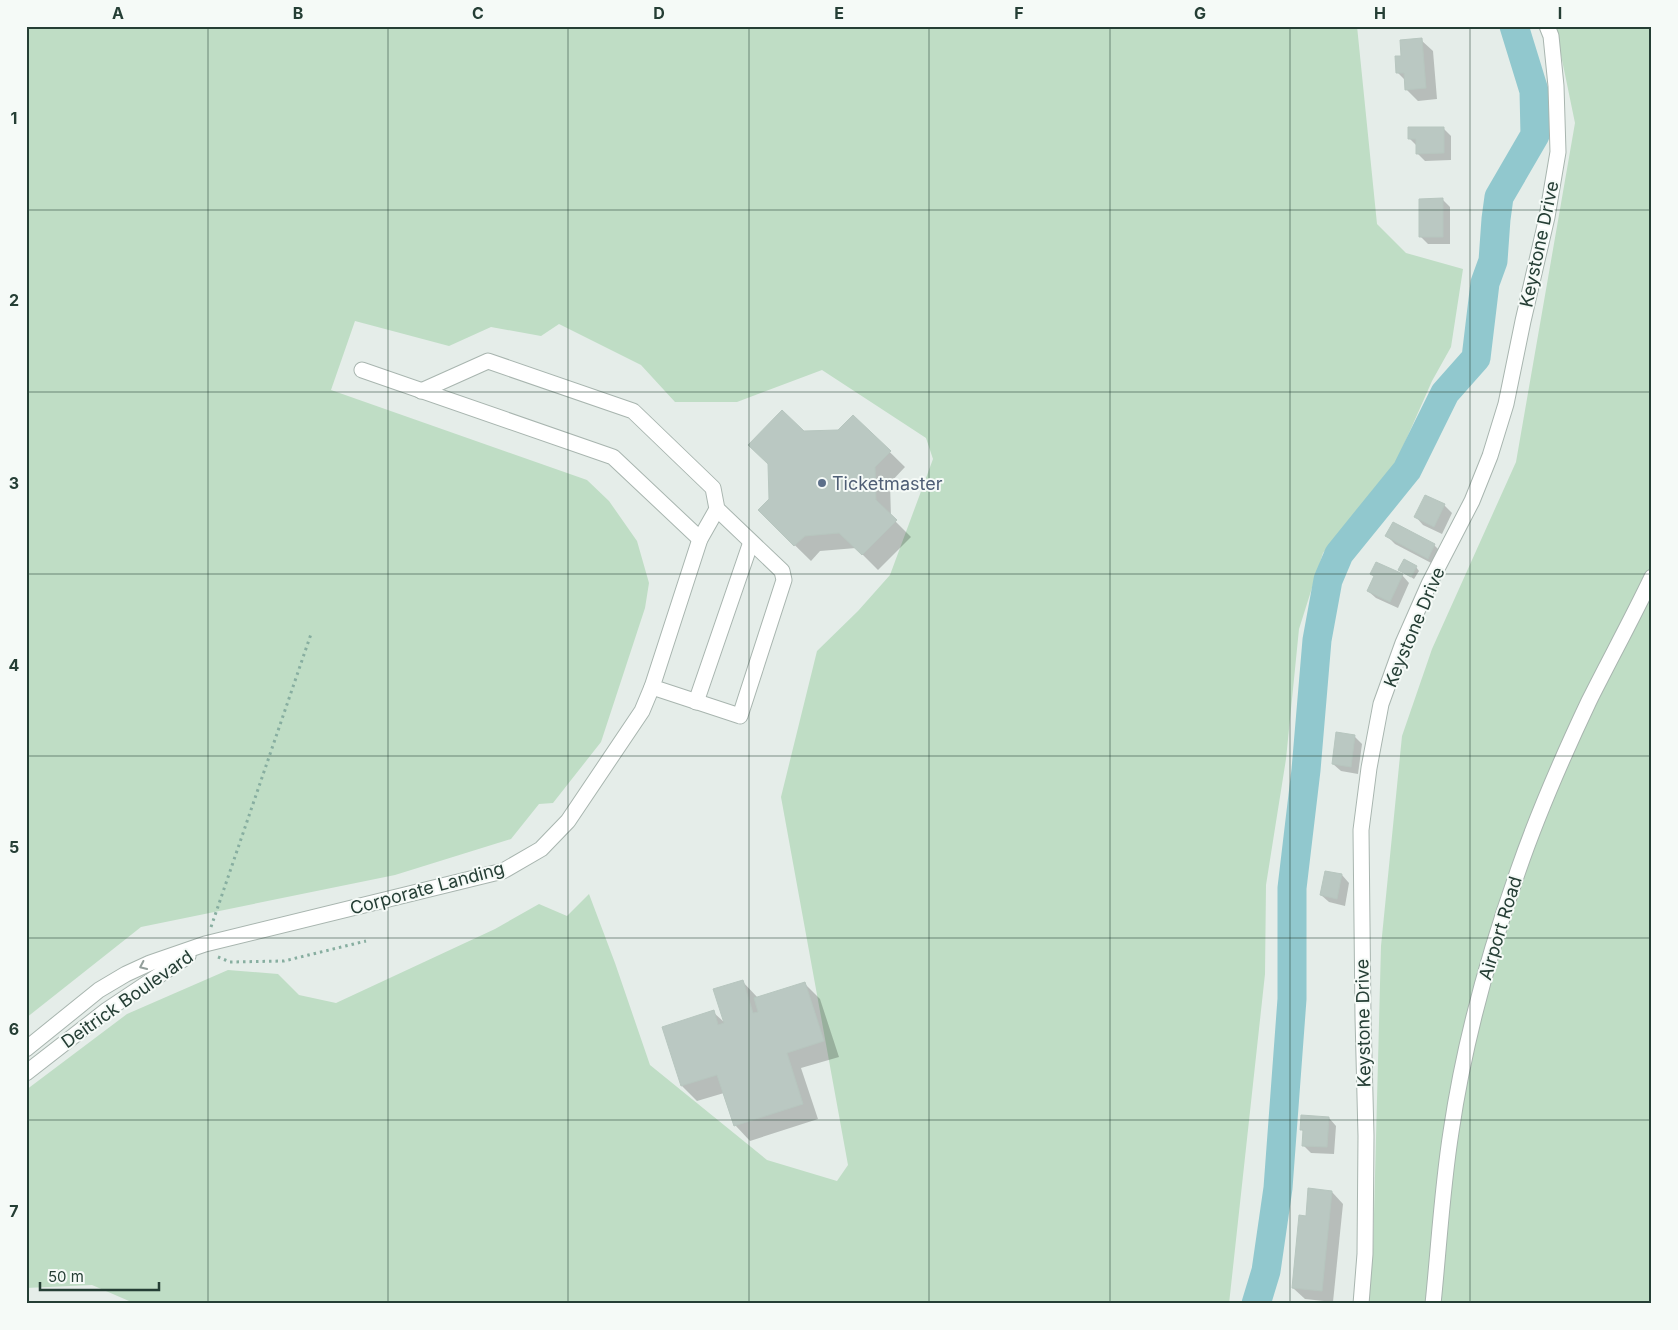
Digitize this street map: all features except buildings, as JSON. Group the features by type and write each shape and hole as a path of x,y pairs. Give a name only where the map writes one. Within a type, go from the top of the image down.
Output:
{"street":[{"name":"Keystone Drive","path":"1361,1304 1365,1254 1366,1155 1362,830 1369,768 1381,704 1403,643 1429,584 1472,501 1490,456 1506,404 1547,217 1558,152 1556,86 1551,36 1548,26"},
{"path":"421,391 488,361 633,411 713,488 717,509 782,571 784,580 740,716 652,687"},
{"path":"362,370 613,457 700,538"},
{"name":"Corporate Landing","path":"206,944 503,871 541,849 568,821 642,712 652,687 700,538 717,509"},
{"path":"696,702 751,542"},
{"name":"Airport Road","path":"1433,1304 1451,1131 1468,1041 1492,949 1518,870 1545,800 1589,701 1652,577"},
{"name":"Deitrick Boulevard","path":"26,1049 99,990 126,974 150,963 206,944"},
{"name":"Deitrick Boulevard","path":"26,1073 107,1010 206,944"}],"path":[{"path":"311,634 206,944 215,955 230,962 284,961 366,941"}],"green space":[{"path":"26,26 1357,26 1377,224 1406,253 1463,269 1451,347 1432,381 1383,492 1323,553 1299,629 1286,759 1266,885 1265,974 1229,1304 136,1304 92,1285 26,1288 26,1090 127,1014 228,970 278,974 299,995 336,1003 495,929 539,904 567,916 589,894 650,1065 767,1160 837,1181 848,1165 781,797 817,651 858,611 890,575 933,459 926,438 822,370 737,402 675,402 641,365 559,324 541,336 491,327 449,346 355,321 331,390 587,480 609,501 637,541 649,583 645,608 601,742 553,803 539,804 511,839 395,875 141,927 26,1018"},
{"path":"1555,26 1652,26 1652,1304 1364,1304 1373,1253 1381,946 1402,736 1432,649 1516,462 1575,123"}],"waterway":[{"path":"1256,1304 1266,1271 1278,1188 1292,999 1292,888 1306,770 1317,640 1328,580 1339,554 1407,470 1445,393 1476,358 1485,283 1493,261 1499,197 1535,135 1534,91 1514,26"}],"place":[{"name":"Ticketmaster","path":"822,483"}]}
